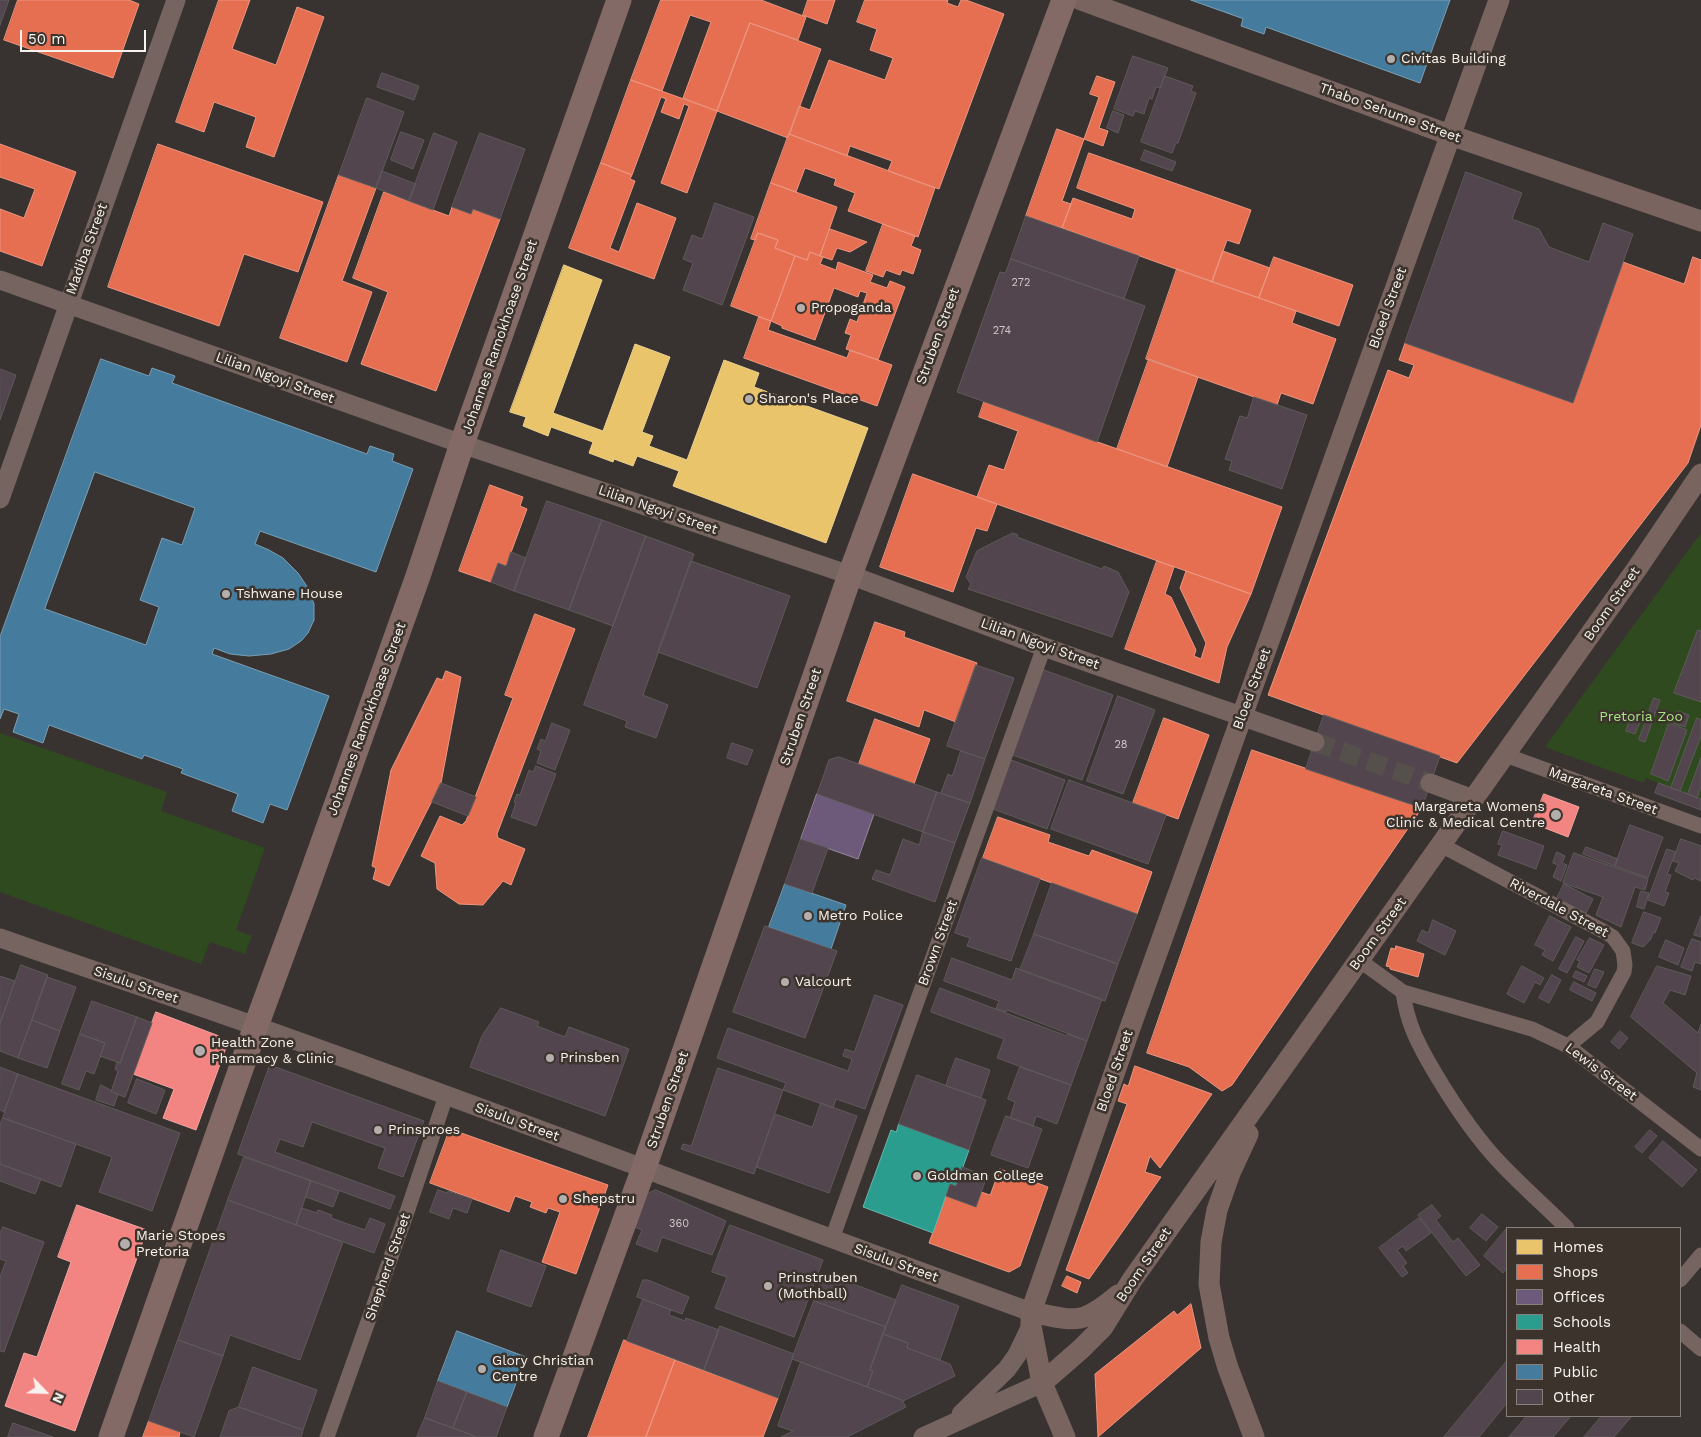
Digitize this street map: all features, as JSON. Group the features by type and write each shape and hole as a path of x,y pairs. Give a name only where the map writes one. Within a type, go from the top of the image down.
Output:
{"main road":[{"name":"Johannes Ramokhoase Street","path":"111,1437 418,576 462,444 619,0"},
{"name":"Struben Street","path":"546,1437 644,1168 850,575 1064,0"},
{"name":"Thabo Sehume Street","path":"1081,0 1450,135 1701,221"},
{"name":"Bloed Street","path":"1065,1437 1042,1383 1031,1319 1242,716 1499,0"},
{"name":"Boom Street","path":"1042,1383 1081,1349 1111,1317 1125,1290 1638,567 1701,474"},
{"path":"1254,1437 1228,1368 1219,1338 1209,1284 1211,1242 1217,1210 1230,1173 1268,1091"},
{"path":"1031,1319 1082,1319 1097,1312 1125,1290"}],"street":[{"name":"Madiba Street","path":"0,499 176,0"},
{"name":"Lilian Ngoyi Street","path":"0,280 462,444 850,575 1315,742"},
{"name":"Brown Street","path":"832,1239 1044,646"},
{"name":"Margareta Street","path":"1504,755 1701,826"},
{"path":"1430,783 1473,799"},
{"name":"Riverdale Street","path":"1442,844 1605,932 1619,943 1625,958 1624,972 1597,1022 1568,1046"},
{"name":"Sisulu Street","path":"0,938 256,1026 644,1168 832,1239 1031,1319"},
{"name":"Lewis Street","path":"1359,960 1403,992 1532,1029 1568,1046 1701,1149"},
{"path":"1403,992 1405,1013 1418,1042 1447,1092 1483,1142 1502,1164 1566,1227"},
{"name":"Shepherd Street","path":"327,1437 446,1096"},
{"path":"1681,1279 1701,1255"},
{"path":"951,1423 1007,1369 1017,1355 1031,1319"},
{"path":"1681,1332 1701,1349"},
{"path":"923,1437 1042,1383"}],"green space":[{"name":"Pretoria Zoo","path":"1701,533 1701,807 1646,778 1644,783 1545,747"},
{"path":"0,733 167,792 161,811 265,848 236,930 252,936 245,954 210,942 201,964 0,892"}],"building: Homes":[{"name":"Sharon's Place","path":"564,265 602,280 553,413 603,431 635,344 670,357 642,432 653,436 649,446 687,460 724,360 759,373 754,387 868,428 826,543 673,486 679,471 637,456 633,466 614,459 613,462 589,453 593,442 551,427 548,436 523,426 526,417 510,412"}],"building: Shops":[{"path":"18,0 129,0 139,4 113,78 4,40"},
{"path":"219,0 250,0 232,49 276,65 297,7 324,17 274,157 246,147 256,117 214,102 204,132 176,122"},
{"path":"661,0 761,0 806,17 798,40 750,23 717,111 683,98 711,22 690,15 662,91 631,80"},
{"path":"808,0 835,0 827,24 803,15"},
{"path":"865,0 948,0 947,3 958,7 961,0 966,0 1004,14 939,189 888,171 892,161 850,146 847,156 789,134 799,106 810,110 829,60 885,80 893,58 870,50 877,29 857,22"},
{"path":"750,23 821,49 788,138 717,111"},
{"path":"1097,76 1115,82 1099,128 1108,131 1103,146 1084,139 1099,97 1090,94"},
{"path":"631,80 717,111 687,193 661,183 689,106 684,104 679,119 661,112 666,99 661,97 632,175 601,163"},
{"path":"1057,129 1084,139 1062,201 1071,204 1062,228 1026,216"},
{"path":"789,134 935,188 918,237 848,211 855,193 834,185 836,179 805,168 796,192 771,183"},
{"path":"0,144 76,172 42,266 0,251 0,209 24,218 35,189 0,177"},
{"path":"158,144 323,202 298,272 244,254 219,326 108,287"},
{"path":"1089,153 1251,210 1239,244 1227,240 1212,282 1062,228 1073,198 1132,219 1135,209 1077,188"},
{"path":"601,163 632,175 630,179 635,181 610,248 619,252 637,203 676,218 654,279 569,248"},
{"path":"339,175 376,188 342,281 372,292 347,362 280,338"},
{"path":"771,183 837,207 820,256 810,252 807,260 775,248 778,240 758,233 755,240 751,239"},
{"path":"384,192 449,216 452,207 471,214 473,209 500,219 436,391 361,364 388,292 353,278"},
{"path":"883,224 915,236 911,246 921,250 913,274 902,270 900,275 886,270 883,277 866,271"},
{"path":"830,229 867,242 850,252 837,248 832,260 820,256"},
{"path":"758,233 778,240 775,248 795,256 771,321 731,306"},
{"path":"1223,251 1270,268 1259,298 1212,282"},
{"name":"Propoganda","path":"810,252 823,257 820,264 836,270 838,262 873,275 870,282 887,288 890,281 905,287 878,360 846,349 851,335 845,333 850,319 857,322 867,293 860,291 858,297 834,288 815,340 782,328 782,326 771,321 795,256 807,260"},
{"path":"1274,257 1353,285 1339,326 1259,298"},
{"path":"1693,257 1701,260 1701,425 1688,463 1457,763 1268,695 1388,370 1409,378 1414,365 1399,360 1405,343 1573,403 1623,262 1684,284"},
{"path":"1177,269 1296,311 1292,323 1336,339 1313,404 1281,393 1277,405 1146,359"},
{"path":"759,317 771,321 768,330 847,358 850,350 892,365 877,406 744,358"},
{"path":"1149,359 1198,377 1167,467 1117,449"},
{"path":"984,402 1282,507 1251,594 977,497 989,465 1004,470 1018,431 979,417"},
{"path":"913,474 997,504 987,531 976,528 953,592 880,567"},
{"path":"490,485 523,497 520,506 527,509 506,566 498,563 491,582 459,571"},
{"path":"1157,561 1174,567 1165,594 1171,597 1196,650 1194,656 1201,659 1206,643 1180,588 1186,571 1251,594 1227,647 1219,683 1125,649"},
{"path":"535,614 575,629 497,834 498,838 525,849 511,885 503,881 483,905 459,904 437,889 435,863 421,856 440,816 462,825 466,821 513,698 505,695"},
{"path":"875,622 905,632 904,637 977,663 956,722 924,710 919,727 847,701"},
{"path":"446,671 461,677 441,783 389,886 373,879 376,868 372,866 391,770 437,678 442,680"},
{"path":"1164,718 1209,735 1178,819 1133,803"},
{"path":"875,719 930,739 914,784 859,764"},
{"path":"1252,750 1422,808 1232,1085 1222,1091 1189,1067 1147,1053"},
{"path":"998,817 1050,835 1048,842 1089,856 1092,850 1152,872 1137,914 983,858"},
{"path":"1396,946 1424,954 1418,977 1390,969 1390,967 1386,966 1391,948 1395,949"},
{"path":"1135,1066 1212,1094 1160,1168 1150,1156 1145,1172 1161,1177 1089,1279 1066,1270 1127,1104 1118,1101 1124,1084 1128,1086"},
{"name":"Shepstru","path":"450,1129 608,1185 576,1274 542,1262 560,1212 548,1208 546,1213 530,1207 532,1202 515,1196 509,1212 430,1183"},
{"path":"1000,1169 1048,1187 1020,1266 1009,1272 929,1243 946,1196 976,1207 981,1192 990,1195"},
{"path":"1067,1276 1081,1282 1077,1293 1062,1286"},
{"path":"1191,1304 1201,1348 1098,1437 1095,1374 1174,1311 1177,1315"},
{"path":"624,1340 675,1360 646,1437 588,1437"},
{"path":"675,1360 778,1398 763,1437 646,1437"},
{"path":"149,1421 180,1432 179,1437 143,1437"}],"building: Offices":[{"path":"817,794 874,814 858,859 801,839"}],"building: Schools":[{"name":"Goldman College","path":"899,1124 969,1150 956,1186 950,1184 933,1233 863,1207 891,1130 896,1132"}],"building: Health":[{"name":"Margareta Womens Clinic & Medical Centre","path":"1544,794 1579,807 1568,837 1532,823"},
{"path":"156,1012 219,1036 226,1048 196,1130 163,1118 174,1089 133,1074"},
{"path":"77,1205 147,1230 75,1431 5,1406 24,1353 37,1357 71,1262 58,1257"}],"building: Public":[{"name":"Civitas Building","path":"1191,0 1450,0 1420,83 1266,27 1264,34 1241,26 1243,19"},
{"name":"Tshwane House","path":"101,359 149,376 152,368 175,376 172,383 367,454 370,446 394,454 392,461 413,469 376,572 260,531 255,544 283,558 298,573 308,588 314,604 314,620 308,633 301,641 289,649 271,654 249,656 230,654 214,648 212,654 329,696 287,810 270,804 263,823 232,811 238,794 181,773 183,769 144,755 142,759 49,725 43,743 13,732 19,714 4,709 0,719 0,637","holes":["95,472 195,508 182,545 162,538 140,600 159,607 146,645 45,609"]},
{"name":"Metro Police","path":"785,884 846,905 831,949 769,927"},
{"name":"Glory Christian Centre","path":"457,1331 526,1357 507,1407 438,1381"}],"building: Other":[{"path":"0,0 9,0 0,25"},
{"path":"1133,56 1168,68 1160,88 1156,87 1152,99 1149,98 1144,114 1135,111 1133,116 1114,109"},
{"path":"382,73 419,86 414,100 377,87"},
{"path":"1165,76 1193,86 1191,91 1196,93 1178,143 1176,143 1172,153 1141,142"},
{"path":"367,98 404,112 376,188 339,175"},
{"path":"1113,111 1124,115 1118,133 1107,128"},
{"path":"401,132 424,140 413,169 391,160"},
{"path":"434,133 457,142 433,210 409,201"},
{"path":"480,133 525,149 500,219 473,209 471,214 452,207"},
{"path":"1145,150 1176,162 1172,171 1141,160"},
{"path":"382,171 416,184 409,201 376,188"},
{"path":"1466,172 1522,193 1512,219 1539,229 1549,247 1589,262 1603,223 1633,234 1573,403 1405,343"},
{"path":"715,203 754,217 722,305 683,290 693,263 683,259 692,235 702,239"},
{"path":"1026,216 1139,256 1124,299 1011,259"},
{"path":"1011,259 1145,306 1097,442 957,392 1000,272 1005,273"},
{"path":"0,369 16,375 0,420"},
{"path":"1254,397 1307,415 1282,489 1229,470 1232,461 1225,459 1240,416 1247,418"},
{"path":"547,501 602,520 569,610 514,591"},
{"path":"602,520 646,536 613,626 569,610"},
{"path":"1013,533 1018,535 1017,537 1102,569 1104,566 1118,572 1129,592 1112,637 968,589 971,584 966,577 977,551"},
{"path":"646,536 694,554 643,695 668,705 656,738 625,727 627,721 584,705"},
{"path":"511,552 526,558 514,591 491,582 498,563 506,566"},
{"path":"691,561 790,596 757,688 658,652"},
{"path":"1698,630 1701,631 1701,702 1674,693"},
{"path":"976,665 1014,678 985,759 947,746"},
{"path":"1041,669 1113,695 1082,780 1010,754"},
{"path":"1118,696 1155,710 1123,794 1087,781"},
{"path":"1654,698 1660,700 1645,742 1639,740"},
{"path":"1678,711 1689,715 1685,727 1673,723"},
{"path":"1324,715 1440,756 1422,808 1306,769"},
{"path":"1697,718 1701,720 1701,736 1680,791 1671,788"},
{"path":"1631,719 1640,722 1635,734 1626,731"},
{"path":"552,723 570,730 555,770 537,763 541,751 537,749 541,739 545,741"},
{"path":"1669,723 1687,730 1668,781 1651,774"},
{"path":"732,743 753,750 747,765 727,758"},
{"path":"961,751 985,759 970,803 941,793 948,774 952,776"},
{"path":"839,757 937,792 923,832 817,794 829,760"},
{"path":"1701,758 1701,787 1697,798 1688,794"},
{"path":"1011,760 1065,780 1047,829 993,809"},
{"path":"536,766 556,774 536,826 511,817 517,794 520,795 529,770 533,772"},
{"path":"1069,780 1166,815 1148,864 1051,829"},
{"path":"441,783 476,797 468,816 432,802"},
{"path":"1659,783 1701,799 1701,810 1655,793"},
{"path":"937,792 970,803 955,843 923,832"},
{"path":"1630,825 1663,837 1648,878 1615,866"},
{"path":"1503,831 1544,846 1536,869 1498,855 1502,845 1498,844"},
{"path":"923,832 955,843 935,902 872,879 876,870 890,875 903,839 919,845"},
{"path":"801,839 828,848 812,893 785,884"},
{"path":"1681,839 1701,846 1701,881 1694,878 1693,880 1675,871 1679,863 1673,861"},
{"path":"1586,847 1618,859 1615,866 1583,854"},
{"path":"1667,849 1676,852 1667,874 1671,875 1665,892 1669,893 1664,906 1648,900"},
{"path":"1557,852 1565,856 1562,863 1567,865 1561,881 1553,877 1558,865 1553,863"},
{"path":"1574,853 1648,879 1645,890 1635,887 1621,927 1596,915 1603,897 1563,883"},
{"path":"982,858 1040,879 1011,961 967,946 970,938 955,933"},
{"path":"1052,883 1137,914 1118,964 1034,934"},
{"path":"1564,884 1593,899 1586,913 1557,898"},
{"path":"1641,891 1649,893 1644,909 1637,907"},
{"path":"1644,912 1661,918 1655,933 1653,932 1651,939 1643,947 1632,943"},
{"path":"1550,916 1571,927 1553,961 1542,955 1545,950 1535,945"},
{"path":"1701,916 1701,937 1694,935"},
{"path":"1433,920 1456,931 1445,955 1417,941 1422,930 1428,933"},
{"name":"Valcourt","path":"765,926 837,951 805,1038 733,1012"},
{"path":"1034,934 1118,964 1105,1001 1020,970"},
{"path":"1576,937 1584,941 1567,973 1559,969"},
{"path":"1590,938 1604,945 1589,973 1577,967 1580,961 1577,960"},
{"path":"1692,939 1701,942 1701,964 1695,962 1692,971 1681,967"},
{"path":"1666,940 1684,948 1678,965 1659,957"},
{"path":"952,958 1012,980 1016,968 1102,999 1087,1041 1007,1010 1006,1012 996,1009 999,1001 944,981"},
{"path":"21,965 48,975 18,1058 0,1051 0,1024"},
{"path":"1522,966 1544,978 1540,985 1535,982 1524,1003 1507,994"},
{"path":"1657,966 1691,976 1685,995 1670,990 1663,1003 1698,1033 1701,1024 1701,1090 1693,1087 1697,1073 1631,1017"},
{"path":"1595,969 1604,972 1596,988 1588,985"},
{"path":"1576,971 1587,976 1584,982 1573,977"},
{"path":"1552,975 1561,980 1549,1003 1539,998"},
{"path":"0,976 15,981 0,1024"},
{"path":"47,977 76,987 60,1031 32,1020"},
{"path":"1574,982 1596,993 1592,1001 1570,990"},
{"path":"940,988 1067,1036 1068,1034 1087,1041 1071,1085 997,1058 1004,1039 931,1012"},
{"path":"875,995 903,1005 865,1109 836,1099 833,1108 783,1090 786,1083 717,1058 728,1028 848,1071 852,1059 843,1056 845,1049 854,1052"},
{"path":"92,1001 137,1017 120,1063 100,1056 105,1043 80,1034"},
{"name":"Prinsben","path":"501,1008 539,1022 537,1026 565,1037 569,1027 629,1049 605,1116 470,1067 482,1036"},
{"path":"137,1017 152,1023 125,1097 111,1092 118,1071 115,1069 117,1062 120,1063"},
{"path":"32,1020 60,1031 47,1068 18,1058"},
{"path":"1620,1031 1628,1038 1619,1049 1611,1042"},
{"path":"80,1034 105,1043 94,1074 86,1071 79,1090 62,1084"},
{"path":"956,1058 990,1070 981,1098 946,1086"},
{"name":"Prinsproes","path":"270,1065 424,1121 403,1177 378,1168 385,1148 312,1122 303,1147 280,1139 275,1152 395,1196 390,1209 238,1154"},
{"path":"0,1067 18,1074 4,1112 0,1110"},
{"path":"1020,1067 1071,1085 1057,1124 1036,1116 1033,1126 1010,1118 1015,1102 1008,1099"},
{"path":"718,1068 783,1090 754,1174 681,1149 683,1144 691,1146"},
{"path":"18,1074 180,1133 152,1211 99,1192 112,1157 3,1118"},
{"path":"917,1075 986,1100 969,1150 899,1124"},
{"path":"137,1079 165,1090 156,1114 128,1103"},
{"path":"101,1085 118,1094 114,1106 96,1100"},
{"path":"821,1103 857,1116 829,1193 756,1167 775,1114 812,1127"},
{"path":"1006,1116 1042,1129 1028,1168 991,1155"},
{"path":"3,1118 76,1144 61,1187 0,1164 0,1125"},
{"path":"1650,1130 1657,1136 1642,1153 1635,1147"},
{"path":"1663,1141 1697,1170 1682,1187 1649,1158"},
{"path":"244,1157 311,1181 296,1225 228,1200"},
{"path":"0,1164 41,1179 35,1194 0,1181"},
{"path":"962,1167 987,1176 976,1207 946,1196 950,1184 956,1186"},
{"path":"311,1181 339,1191 333,1207 306,1197"},
{"path":"438,1190 447,1193 448,1191 472,1199 467,1213 453,1208 449,1219 430,1212"},
{"path":"656,1190 726,1221 712,1255 662,1237 657,1252 636,1244 642,1230 632,1226 644,1195"},
{"path":"228,1200 343,1242 300,1360 230,1335 223,1356 178,1340"},
{"path":"1432,1205 1441,1216 1436,1220 1453,1242 1458,1238 1480,1265 1466,1276 1418,1215"},
{"path":"302,1208 317,1213 318,1210 332,1215 331,1218 365,1230 370,1218 385,1224 374,1253 296,1225"},
{"path":"1482,1214 1498,1227 1486,1241 1470,1228"},
{"path":"1419,1218 1431,1233 1406,1251 1403,1246 1397,1250 1407,1263 1403,1266 1408,1273 1402,1277 1379,1248"},
{"name":"Prinstruben (Mothball)","path":"730,1225 823,1260 794,1337 715,1308 727,1277 712,1272"},
{"path":"3,1227 44,1242 4,1352 0,1351 0,1277 6,1261 0,1259 0,1234"},
{"path":"1506,1229 1506,1269 1503,1273 1484,1256"},
{"path":"501,1250 546,1266 531,1307 487,1291"},
{"path":"824,1273 896,1300 886,1327 814,1301"},
{"path":"643,1280 648,1280 689,1297 682,1314 637,1297"},
{"path":"902,1285 959,1306 940,1360 907,1348 908,1343 883,1334"},
{"path":"643,1299 671,1310 669,1315 685,1321 686,1318 719,1330 704,1370 627,1341"},
{"path":"814,1301 886,1327 870,1370 873,1371 867,1387 792,1359"},
{"path":"720,1326 794,1354 778,1398 704,1370"},
{"path":"883,1334 908,1343 907,1348 950,1364 955,1376 903,1401 867,1387 873,1371 870,1370"},
{"path":"178,1340 223,1356 194,1437 149,1421"},
{"path":"801,1362 902,1400 906,1407 847,1437 781,1437 793,1431 778,1426"},
{"path":"1506,1362 1506,1404 1479,1437 1444,1437"},
{"path":"253,1367 317,1390 303,1430 239,1407"},
{"path":"438,1381 467,1392 453,1428 425,1418"},
{"path":"467,1392 507,1407 496,1437 477,1437 453,1428"},
{"path":"239,1407 303,1430 301,1437 220,1437 229,1411"},
{"path":"1526,1417 1570,1417 1553,1437 1509,1437"},
{"path":"1601,1417 1631,1417 1614,1437 1584,1437"},
{"path":"425,1418 453,1428 477,1437 417,1437"},
{"path":"13,1423 53,1437 8,1437"}],"tunnel":[{"path":"1315,742 1430,783"}],"place":[{"name":"Civitas Building","path":"1391,59"},
{"name":"Propoganda","path":"801,308"},
{"name":"Sharon's Place","path":"749,399"},
{"name":"Tshwane House","path":"226,594"},
{"name":"Margareta Womens Clinic & Medical Centre","path":"1556,815"},
{"name":"Metro Police","path":"808,916"},
{"name":"Valcourt","path":"785,982"},
{"name":"Health Zone Pharmacy & Clinic","path":"200,1051"},
{"name":"Prinsben","path":"550,1058"},
{"name":"Prinsproes","path":"378,1130"},
{"name":"Goldman College","path":"917,1176"},
{"name":"Shepstru","path":"563,1199"},
{"name":"Marie Stopes Pretoria","path":"125,1244"},
{"name":"Prinstruben (Mothball)","path":"768,1286"},
{"name":"Glory Christian Centre","path":"482,1369"}]}
